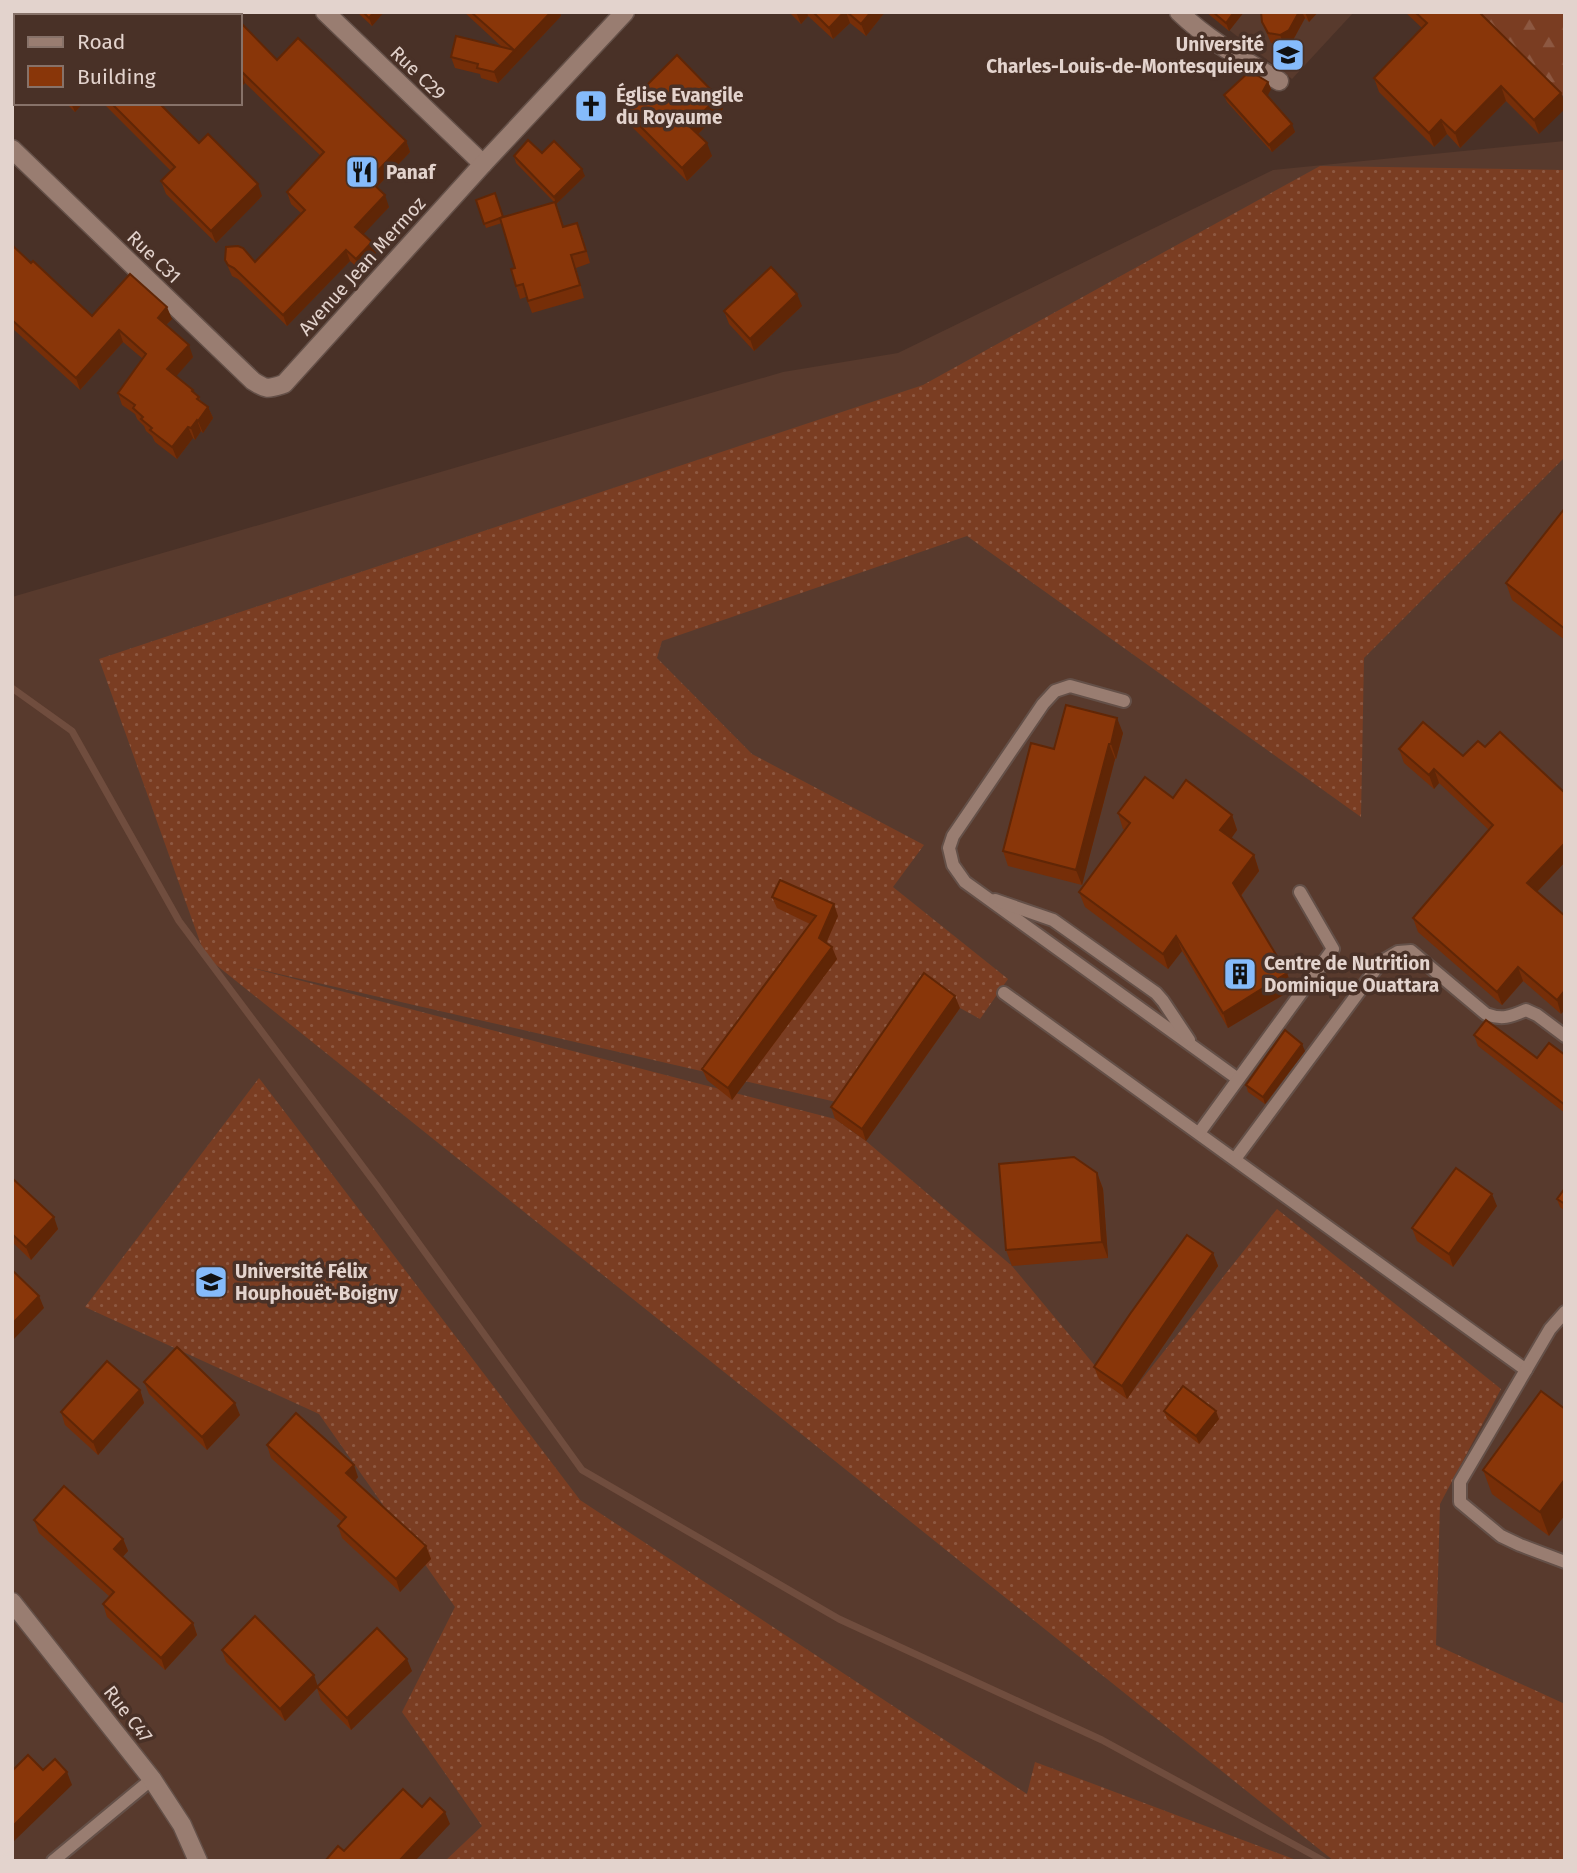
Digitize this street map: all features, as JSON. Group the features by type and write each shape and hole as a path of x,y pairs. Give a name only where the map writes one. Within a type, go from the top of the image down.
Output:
{"street":[{"name":"Rue C29","path":"325,12 483,164"},
{"name":"Avenue Jean Mermoz","path":"271,388 284,384 625,12"},
{"path":"1179,12 1198,30 1233,54 1279,80"},
{"name":"Rue C31","path":"12,149 253,381 265,388 271,388"},
{"name":"Rue C47","path":"12,1602 152,1779 182,1825 198,1861"}],"lane":[{"path":"1124,701 1070,686 1055,691 1043,704 953,836 949,848 953,865 965,882 1238,1079"},
{"path":"1199,1133 1333,949 1300,892"},
{"path":"985,897 1053,920 1146,986 1164,1002 1195,1049"},
{"path":"1235,1159 1381,962 1398,953 1411,951 1486,1014 1497,1018 1526,1010 1565,1036"},
{"path":"1004,993 1526,1370"},
{"path":"1565,1312 1550,1329 1460,1482 1460,1502 1502,1536 1565,1562"},
{"path":"53,1861 152,1779"}],"shaded area":[{"name":"Université Charles-Louis-de-Montesquieux","path":"1206,12 1354,12 1292,79"},
{"path":"1565,141 1565,1861 12,1861 12,597 783,372 898,353 1273,170"}],"green space":[{"path":"1479,12 1565,12 1565,98"},
{"path":"1320,166 1565,170 1565,457 1364,658 1361,817 967,536 662,641 657,658 752,754 924,845 893,887 1008,979 980,1019 960,1008 845,1104 244,966 835,1119 866,1141 1012,1266 1116,1391 1127,1398 1277,1209 1501,1389 1440,1504 1436,1645 1565,1704 1565,1861 1334,1861 205,956 99,659 923,385"},
{"path":"259,1078 580,1500 1027,1794 1035,1762 1299,1861 445,1861 482,1826 402,1712 455,1607 319,1414 85,1307"}],"building":[{"path":"97,12 99,14 70,14"},
{"path":"148,12 232,14 150,14"},
{"path":"363,12 374,12 369,18"},
{"path":"471,12 551,12 494,72 477,68 478,64 451,57 456,36 514,50"},
{"path":"813,12 844,12 829,28"},
{"path":"847,12 871,12 861,24"},
{"path":"1213,12 1234,12 1226,23"},
{"path":"1261,12 1299,12 1289,30 1280,35 1268,33 1262,22"},
{"path":"1415,12 1479,12 1561,93 1534,120 1501,86 1455,133 1441,120 1429,133 1374,78 1427,23"},
{"path":"242,24 277,60 298,38 406,141 369,180 385,195 355,227 372,242 356,259 346,250 283,315 228,265 225,260 226,247 243,248 255,262 305,210 287,192 324,152 242,72"},
{"path":"677,55 718,97 689,126 707,143 682,168 623,109"},
{"path":"1250,71 1268,82 1263,91 1292,124 1269,145 1224,95"},
{"path":"113,105 161,105 199,143 208,134 258,184 211,231 161,181 175,167"},
{"path":"528,140 542,153 554,141 582,169 554,197 514,156"},
{"path":"495,193 503,217 484,224 476,200"},
{"path":"555,202 563,227 577,223 586,251 571,255 580,285 528,301 523,284 516,286 511,269 515,268 500,218"},
{"path":"12,245 92,316 130,274 167,307 158,318 189,345 167,369 193,390 199,397 197,399 208,407 172,447 150,430 152,428 133,408 135,405 118,393 146,354 119,330 76,378 12,320"},
{"path":"771,267 797,294 750,339 724,311"},
{"path":"1565,508 1565,629 1506,583"},
{"path":"1066,705 1117,718 1076,870 1003,851 1031,743 1054,749"},
{"path":"1423,722 1463,756 1478,741 1485,747 1500,732 1565,793 1565,843 1527,883 1565,916 1565,990 1557,1000 1518,967 1497,992 1413,918 1493,825 1434,769 1429,775 1399,749"},
{"path":"1145,777 1173,798 1186,780 1232,815 1220,830 1254,855 1233,883 1287,973 1223,1013 1176,936 1163,954 1079,892 1130,823 1118,813"},
{"path":"780,880 834,904 819,938 832,947 728,1088 702,1069 816,916 772,897"},
{"path":"924,973 955,996 862,1129 831,1107"},
{"path":"1486,1020 1537,1058 1549,1043 1565,1055 1565,1105 1474,1035"},
{"path":"1285,1030 1302,1044 1263,1097 1246,1085"},
{"path":"1074,1157 1097,1173 1102,1242 1006,1250 999,1164"},
{"path":"1456,1168 1492,1194 1449,1254 1412,1228"},
{"path":"12,1178 54,1217 26,1247 12,1234"},
{"path":"1565,1188 1565,1204 1557,1199"},
{"path":"1187,1235 1213,1253 1122,1386 1094,1367"},
{"path":"12,1270 39,1296 12,1324"},
{"path":"177,1347 235,1403 202,1437 144,1382"},
{"path":"107,1361 140,1390 93,1442 61,1412"},
{"path":"1183,1386 1216,1411 1196,1436 1164,1411"},
{"path":"1541,1391 1565,1409 1565,1479 1540,1512 1483,1470"},
{"path":"296,1413 354,1465 346,1473 426,1546 396,1579 338,1526 346,1517 267,1445"},
{"path":"64,1486 123,1539 114,1549 193,1623 161,1658 103,1604 114,1592 34,1520"},
{"path":"255,1616 314,1675 280,1709 222,1650"},
{"path":"377,1628 407,1659 347,1718 317,1687"},
{"path":"28,1755 43,1770 55,1759 67,1772 12,1827 12,1771"},
{"path":"403,1789 422,1807 430,1798 445,1812 399,1861 325,1861 338,1846 344,1851"}],"waterway":[{"path":"12,688 72,731 179,921 378,1187 582,1470 839,1619 1102,1740 1324,1861"}],"place":[{"name":"Université Charles-Louis-de-Montesquieux","path":"1288,55"},
{"name":"Église Evangile du Royaume","path":"591,106"},
{"name":"Panaf","path":"362,172"},
{"name":"Centre de Nutrition Dominique Ouattara","path":"1240,974"},
{"name":"Université Félix Houphouët-Boigny","path":"211,1282"}]}
